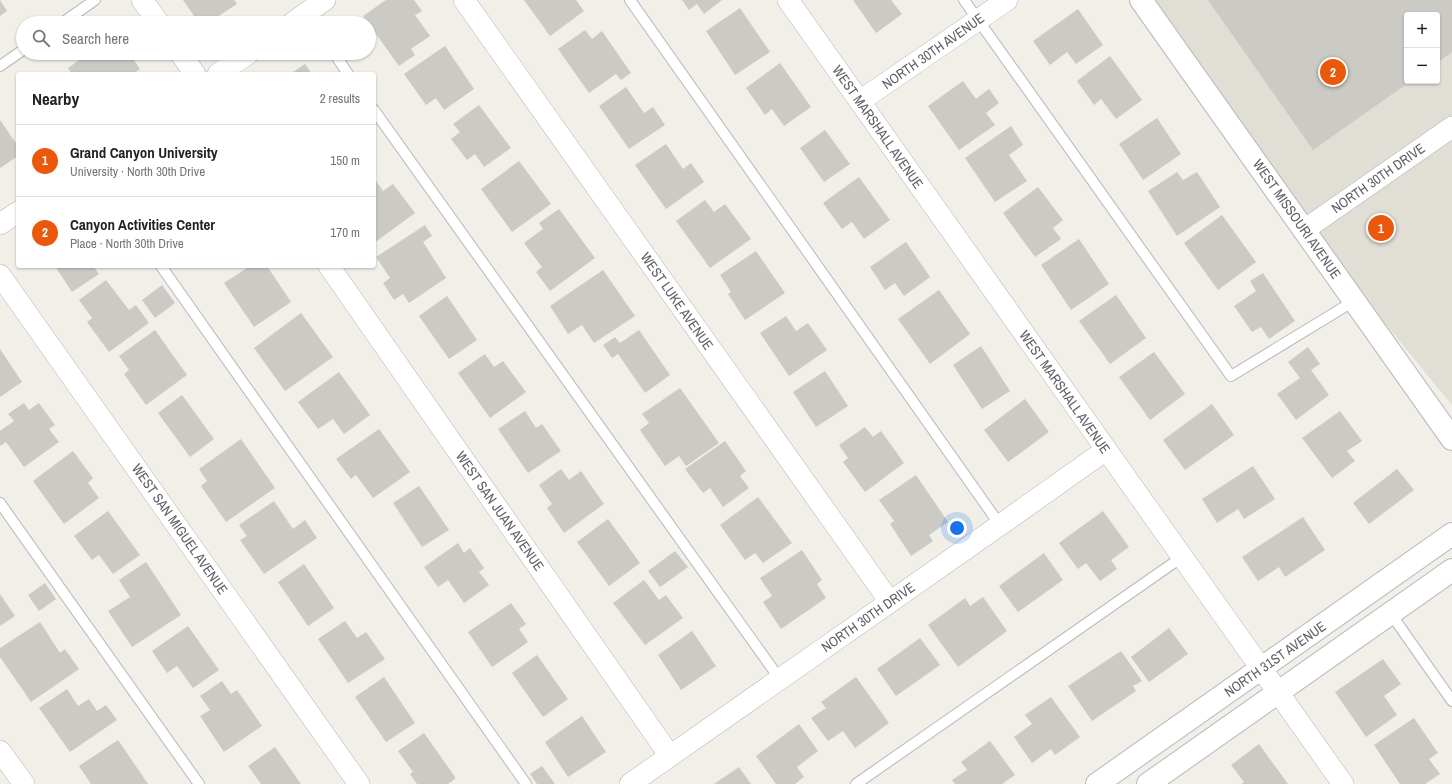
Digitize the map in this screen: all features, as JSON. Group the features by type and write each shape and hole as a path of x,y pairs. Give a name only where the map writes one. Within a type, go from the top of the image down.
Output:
{"street":[{"path":"142,0 154,16"},
{"path":"307,16 325,0"},
{"name":"WEST LUKE AVENUE","path":"464,0 890,602"},
{"name":"WEST MARSHALL AVENUE","path":"788,0 1343,784"},
{"name":"NORTH 30TH AVENUE","path":"860,102 1007,0"},
{"name":"WEST MISSOURI AVENUE","path":"1141,0 1452,439"},
{"path":"185,60 194,72"},
{"path":"221,72 239,60"},
{"name":"NORTH 30TH DRIVE","path":"1304,230 1452,127"},
{"path":"0,224 16,213"},
{"name":"WEST SAN JUAN AVENUE","path":"330,268 670,756"},
{"name":"WEST SAN MIGUEL AVENUE","path":"0,275 360,784"},
{"name":"NORTH 30TH DRIVE","path":"630,784 1106,450"},
{"name":"NORTH 31ST AVENUE","path":"1097,784 1452,534"},
{"name":"NORTH 31ST AVENUE","path":"1148,784 1452,570"},
{"path":"0,751 24,784"}],"lane":[{"path":"72,16 95,0"},
{"path":"630,0 1000,525"},
{"path":"964,0 1232,376 1354,301"},
{"path":"0,66 16,55"},
{"path":"339,60 347,72"},
{"path":"376,113 779,678"},
{"path":"162,268 526,784"},
{"path":"0,503 199,784"},
{"path":"856,784 1182,557"},
{"path":"1391,614 1452,701"}],"shaded area":[{"path":"1149,0 1452,0 1452,405 1359,292"}],"building":[{"path":"0,0 7,11 0,16"},
{"path":"183,0 234,0 237,4 219,16 194,16"},
{"path":"386,0 414,0 422,11 415,15 430,36 411,49 415,55 399,66 376,34 376,16 363,16"},
{"path":"524,0 576,0 584,11 550,36"},
{"path":"682,0 722,0 704,14 697,4 689,10"},
{"path":"853,0 891,0 902,14 876,33"},
{"path":"1208,0 1452,0 1452,52 1440,61 1440,12 1404,12 1404,84 1407,84 1313,150"},
{"path":"740,8 770,52 735,75 706,31"},
{"path":"1078,9 1103,45 1076,64 1067,52 1050,65 1033,41"},
{"path":"585,30 592,39 602,31 631,73 621,80 616,74 589,93 558,49"},
{"path":"445,46 474,89 444,110 436,98 426,105 404,74"},
{"path":"1110,56 1142,100 1116,119 1101,99 1094,105 1077,81"},
{"path":"79,60 134,60 140,69 136,72 71,72 68,68"},
{"path":"780,63 811,107 784,126 772,109 765,115 746,88"},
{"path":"305,64 311,72 293,72"},
{"path":"963,81 976,99 989,89 999,103 986,113 995,125 959,150 928,106"},
{"path":"626,87 644,113 653,107 665,125 629,149 599,106"},
{"path":"479,105 511,148 484,167 475,154 467,160 451,139 460,132 453,124"},
{"path":"1157,118 1181,154 1143,180 1119,144"},
{"path":"0,120 16,143 16,157 0,168"},
{"path":"1011,126 1023,145 1009,155 1027,181 995,202 965,158"},
{"path":"825,130 850,164 824,182 800,148"},
{"path":"666,144 683,169 691,163 704,182 666,209 635,165"},
{"path":"519,161 551,204 512,232 481,189"},
{"path":"1177,172 1183,180 1197,172 1220,207 1177,236 1148,191"},
{"path":"859,177 890,220 864,239 852,222 842,229 823,203"},
{"path":"376,181 383,191 393,184 415,213 376,242"},
{"path":"1038,187 1063,220 1053,228 1061,239 1035,257 1003,213"},
{"path":"705,200 714,212 725,204 751,239 710,268 676,221"},
{"path":"559,209 595,258 550,291 536,272 542,267 524,243 543,229 539,223"},
{"path":"1222,215 1256,262 1218,290 1184,243"},
{"path":"425,225 432,236 423,242 446,278 409,303 403,294 394,300 383,283 390,278 376,257"},
{"path":"1079,239 1109,284 1071,310 1041,265"},
{"path":"906,242 930,277 904,296 895,283 885,290 870,267"},
{"path":"756,251 785,293 745,320 728,294 731,292 720,275"},
{"path":"56,268 94,268 99,274 72,292"},
{"path":"247,268 268,268 291,302 254,327 224,283"},
{"path":"603,270 635,316 594,343 582,325 568,334 550,306"},
{"path":"1263,273 1295,321 1269,339 1261,327 1252,332 1234,306 1256,291 1250,281"},
{"path":"106,280 129,310 136,305 149,323 109,352 87,322 92,318 79,300"},
{"path":"162,285 175,303 155,318 142,300"},
{"path":"939,290 970,334 930,364 898,319"},
{"path":"1116,295 1146,338 1110,364 1079,321"},
{"path":"447,296 477,340 449,359 419,316"},
{"path":"301,313 333,357 285,391 254,348"},
{"path":"786,316 796,331 808,323 827,350 789,376 760,333"},
{"path":"155,330 187,375 146,405 124,374 129,370 119,356"},
{"path":"639,330 670,375 645,393 618,354 612,358 603,345 615,337 620,343"},
{"path":"981,346 1010,391 982,409 953,365"},
{"path":"1308,347 1320,364 1311,370 1329,395 1296,420 1277,394 1300,378 1288,362"},
{"path":"0,349 22,382 0,397"},
{"path":"1154,352 1185,394 1150,420 1119,377"},
{"path":"485,354 494,367 503,361 526,392 490,418 458,373"},
{"path":"825,371 848,406 816,427 793,392"},
{"path":"339,372 370,415 344,434 333,419 318,429 298,402"},
{"path":"680,388 719,443 686,466 679,456 665,466 640,430 649,423 642,414"},
{"path":"182,395 214,439 190,457 158,413"},
{"path":"1025,399 1049,432 1008,462 984,430"},
{"path":"24,403 29,410 39,403 55,425 49,429 59,442 24,467 6,442 0,446 0,431 14,421 8,414"},
{"path":"1212,404 1234,435 1185,470 1163,440"},
{"path":"525,411 536,428 542,424 561,451 528,473 498,429"},
{"path":"1340,411 1362,441 1347,451 1355,461 1332,478 1302,438"},
{"path":"865,427 873,437 881,431 904,463 865,492 843,462 848,458 839,445"},
{"path":"379,429 410,472 373,498 356,475 351,479 336,459"},
{"path":"241,439 275,488 226,522 201,486 207,481 199,469"},
{"path":"725,441 746,471 740,476 749,488 723,507 710,488 703,493 685,469"},
{"path":"73,451 93,478 88,483 99,498 64,524 33,481"},
{"path":"1253,466 1275,499 1244,519 1238,509 1217,523 1202,499"},
{"path":"561,469 569,480 581,471 604,504 564,533 547,508 552,504 539,485"},
{"path":"1397,469 1414,490 1369,524 1353,503"},
{"path":"916,475 948,522 929,535 933,541 911,556 890,524 894,521 879,500"},
{"path":"419,486 449,530 422,547 393,503"},
{"path":"758,497 792,543 763,563 755,553 745,560 720,525"},
{"path":"274,501 293,529 305,520 317,538 264,574 240,540 247,536 239,525"},
{"path":"108,511 140,555 113,574 99,555 92,560 74,536"},
{"path":"1103,511 1129,547 1111,560 1117,569 1100,581 1086,563 1078,569 1059,543"},
{"path":"1303,517 1325,550 1285,577 1279,567 1258,581 1242,557"},
{"path":"608,519 640,563 609,586 577,542"},
{"path":"458,543 464,553 470,548 484,568 479,572 489,585 464,603 448,580 438,587 424,567"},
{"path":"802,550 822,580 817,584 826,598 781,629 763,602 772,596 760,578"},
{"path":"675,551 688,567 660,587 648,571"},
{"path":"1044,553 1063,580 1018,612 999,586"},
{"path":"146,562 181,615 132,647 108,611 130,597 119,580"},
{"path":"304,564 334,608 308,626 278,582"},
{"path":"644,580 659,600 666,595 683,618 645,645 613,603"},
{"path":"45,583 56,599 39,611 28,595"},
{"path":"0,594 15,616 0,626"},
{"path":"983,597 1007,631 958,667 928,625 965,598 970,606"},
{"path":"511,603 526,624 519,629 528,642 492,667 468,632"},
{"path":"345,621 357,638 366,632 385,659 348,683 318,639"},
{"path":"40,622 60,653 65,649 79,669 31,702 0,657 0,648"},
{"path":"188,626 219,670 193,688 177,666 167,673 152,651"},
{"path":"1169,628 1188,654 1149,682 1131,657"},
{"path":"692,631 716,666 681,690 658,655"},
{"path":"920,638 940,665 896,696 877,669"},
{"path":"1121,651 1142,681 1133,686 1136,691 1092,721 1068,686"},
{"path":"537,655 568,699 543,717 512,673"},
{"path":"1383,659 1401,684 1384,696 1397,715 1366,737 1335,692"},
{"path":"384,677 415,723 386,742 355,697"},
{"path":"856,677 889,723 855,748 843,731 828,741 811,718 826,708 821,702"},
{"path":"222,681 231,694 237,690 262,726 224,752 200,716 210,710 200,696"},
{"path":"67,689 78,706 89,699 97,711 106,705 117,720 70,752 39,708"},
{"path":"1051,697 1080,737 1055,755 1051,749 1032,763 1014,737 1032,724 1025,715"},
{"path":"582,716 606,752 568,777 545,742"},
{"path":"1414,718 1438,753 1429,759 1440,774 1425,784 1400,784 1374,745"},
{"path":"799,724 818,751 797,767 804,777 795,784 776,784 756,756"},
{"path":"424,733 455,777 455,779 448,784 417,784 410,774 413,772 398,751"},
{"path":"118,740 148,784 91,784 79,766"},
{"path":"990,741 1015,775 1002,784 955,784 952,780 967,770 961,762"},
{"path":"1259,744 1288,784 1241,784 1244,782 1231,765"},
{"path":"275,747 301,784 261,784 248,766"},
{"path":"542,766 555,784 537,784 530,774"},
{"path":"739,767 751,784 714,784"}],"place":[{"name":"Canyon Activities Center","path":"1333,72"},
{"name":"Grand Canyon University","path":"1381,228"}]}
